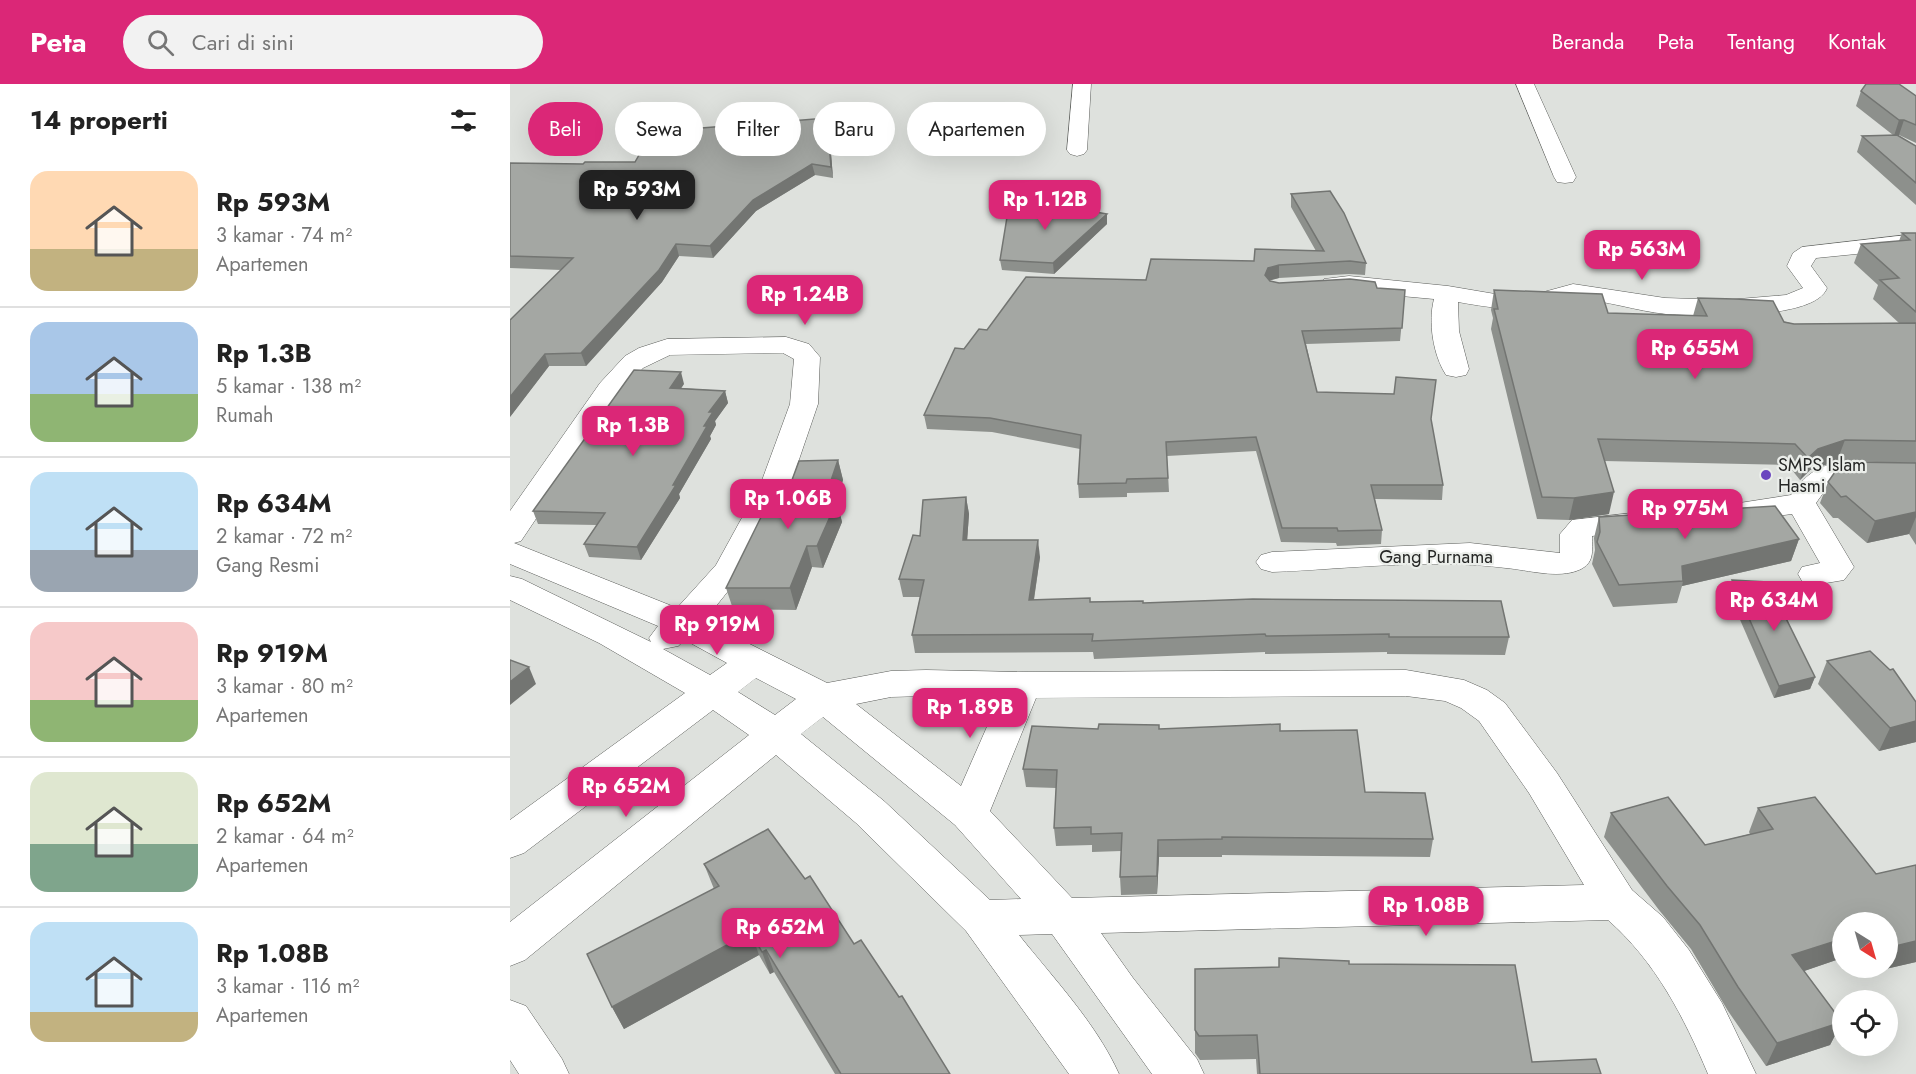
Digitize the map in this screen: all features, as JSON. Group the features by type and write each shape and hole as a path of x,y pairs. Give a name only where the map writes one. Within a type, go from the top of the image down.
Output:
{"street":[{"path":"1077,150 1082,84"},
{"path":"1525,84 1565,177"},
{"path":"1314,285 1349,283 1448,293 1501,302 1533,301 1573,291 1683,308 1760,305 1790,302 1813,293 1815,288 1799,266 1801,258 1810,252 1916,240"},
{"path":"1448,293 1443,314 1444,331 1456,369"},
{"path":"510,534 610,389 634,362 667,346 786,345 800,350 807,357 804,404 776,483 729,570 682,624 647,656"},
{"path":"1814,574 1832,573 1838,567 1801,503 1815,483 1832,473 1916,474"},
{"name":"Gang Purnama","path":"1272,562 1470,553 1562,564 1568,563 1577,556 1576,534 1583,527 1801,503"},
{"path":"510,552 604,589 682,624 823,697 969,814 1062,915 1180,1074"},
{"path":"510,587 601,630 713,693 777,735 870,812 981,918 1071,1037 1095,1074"},
{"path":"510,842 754,661"},
{"path":"510,947 823,697 891,684 1406,682 1451,689 1474,699 1492,712 1543,783 1617,902 1647,928 1672,958 1712,1027 1732,1074"},
{"path":"969,814 1023,685"},
{"path":"981,918 1617,902"},
{"path":"510,1020 545,1074"}],"building":[{"path":"1866,84 1899,84 1916,96 1916,125 1899,120 1861,91"},
{"path":"813,119 813,156 830,156 831,167 812,164 753,200 710,246 676,244 659,270 581,353 545,354 510,397 510,320 573,258 510,256 510,163 583,164 585,162 635,162 638,156 703,156 703,128 715,127 715,156 801,156 801,120"},
{"path":"1897,135 1916,146 1916,183 1862,136"},
{"path":"1330,191 1344,213 1366,263 1350,261 1279,265 1268,268 1265,275 1270,281 1279,283 1350,279 1375,282 1377,288 1405,290 1402,328 1302,331 1317,392 1394,394 1396,377 1436,380 1431,419 1443,485 1371,485 1382,530 1338,531 1337,528 1282,528 1256,437 1166,442 1168,478 1127,479 1126,483 1078,484 1081,435 990,418 924,415 955,348 964,349 979,329 987,330 1026,277 1146,280 1151,259 1254,261 1255,249 1324,251 1291,194"},
{"path":"1009,205 1080,205 1078,209 1107,214 1053,263 1000,260"},
{"path":"1902,233 1916,233 1916,312 1880,280 1899,278 1861,244 1910,240"},
{"path":"1494,290 1602,294 1608,313 1707,316 1698,298 1735,299 1773,301 1784,322 1794,324 1916,323 1916,441 1845,440 1818,449 1808,458 1795,444 1598,439 1614,492 1574,498 1542,497 1494,309 1498,309"},
{"path":"634,370 681,372 670,388 725,391 709,412 713,412 673,485 676,485 637,547 584,544 605,513 533,511"},
{"path":"838,460 824,501 837,501 817,546 807,546 790,588 726,588 770,499 785,499 799,461"},
{"path":"1848,462 1916,463 1916,512 1875,521 1846,496 1841,497 1828,482 1837,469"},
{"path":"966,497 963,540 1038,540 1029,600 1090,598 1090,602 1143,601 1143,603 1253,599 1501,601 1509,637 1389,637 1389,634 1266,636 1265,634 1092,641 1093,634 912,635 924,580 899,579 913,535 920,536 923,500"},
{"path":"1775,506 1799,539 1682,566 1683,581 1619,585 1597,542 1600,532 1599,517"},
{"path":"1732,580 1768,582 1815,677 1779,686"},
{"path":"1870,651 1890,670 1893,669 1916,702 1916,721 1890,728 1827,661"},
{"path":"510,660 529,667 510,682"},
{"path":"1099,724 1159,725 1159,729 1280,724 1280,731 1357,730 1365,792 1425,793 1433,839 1222,837 1222,839 1158,840 1157,876 1120,877 1122,833 1091,834 1091,827 1054,828 1057,770 1023,769 1032,726 1098,729"},
{"path":"1668,797 1705,845 1773,829 1758,808 1815,797 1876,874 1916,865 1916,941 1898,945 1898,912 1832,912 1832,942 1792,955 1832,1009 1832,1025 1777,1043 1738,987 1700,925 1611,813"},
{"path":"768,829 805,879 810,876 854,944 861,940 899,997 902,996 950,1074 841,1074 766,950 762,952 751,932 612,1007 587,954 719,886 704,864"},
{"path":"1279,958 1349,961 1349,964 1515,965 1532,1062 1596,1059 1601,1074 1260,1074 1257,1035 1199,1036 1195,1030 1195,969 1279,967"}],"place":[{"name":"SMPS Islam Hasmi","path":"1766,475"}]}
